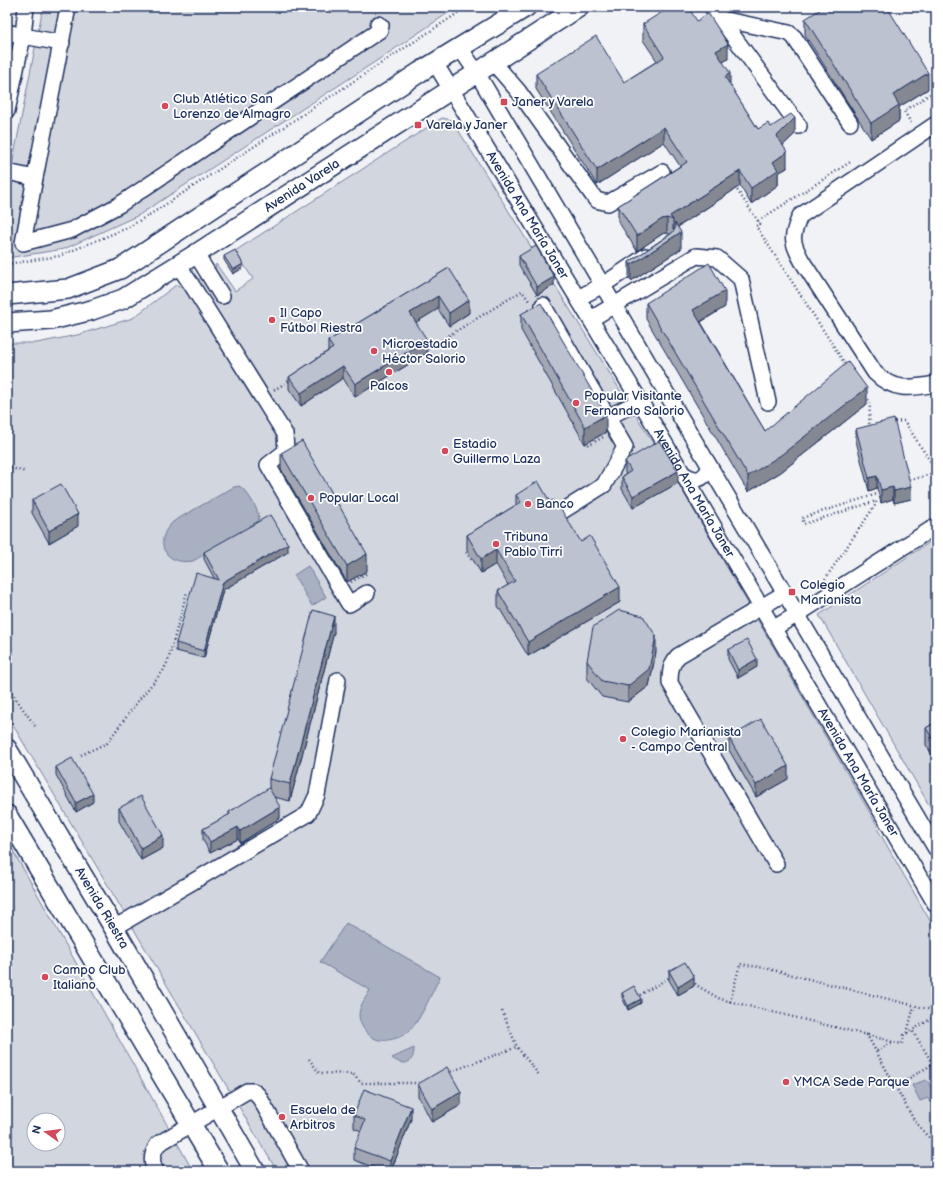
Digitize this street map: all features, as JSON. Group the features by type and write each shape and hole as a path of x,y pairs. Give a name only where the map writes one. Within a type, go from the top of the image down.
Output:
{"main road":[{"path":"7,294 68,289 120,269 435,63 526,7"},
{"name":"Avenida Varela","path":"7,322 51,320 98,308 123,299 196,254 579,7"},
{"name":"Avenida Riestra","path":"8,754 114,928 255,1171"},
{"path":"7,815 219,1171"}],"street":[{"path":"7,112 23,36 26,7"},
{"path":"68,7 23,242 72,230 119,204 380,30 381,26 378,24"},
{"path":"717,13 789,33 794,37 850,123"},
{"path":"717,13 799,126"},
{"path":"7,32 62,43"},
{"name":"Avenida Ana María Janer","path":"460,48 477,72 936,849"},
{"name":"Avenida Ana María Janer","path":"435,63 640,401 936,905"},
{"path":"494,63 519,92 596,200 608,203 662,172"},
{"path":"936,124 800,216 793,232 794,247 802,261 875,373 883,381 897,387 910,388 936,384"},
{"path":"7,172 35,178"},
{"path":"578,298 655,250"},
{"path":"196,254 222,296"},
{"path":"591,319 696,256 717,258 741,279 768,402"},
{"path":"178,265 285,434 286,451 268,465 349,604 368,593"},
{"path":"543,305 625,447 604,486 560,512"},
{"path":"608,417 640,401"},
{"path":"683,474 690,478 703,478 710,466"},
{"path":"774,628 936,526"},
{"path":"776,864 670,683 670,673 672,662 678,656 785,593"},
{"path":"114,928 308,814 317,796 338,680"},
{"path":"156,1171 152,1158 154,1150 158,1144 247,1091 253,1091 258,1095 301,1171"}],"path":[{"path":"7,264 59,256 127,228 154,212 458,13"},
{"path":"905,128 912,123 904,111 936,90"},
{"path":"758,221 858,157"},
{"path":"732,181 760,224 756,226 848,369"},
{"path":"425,350 522,291 534,310 543,305"},
{"path":"272,391 296,376"},
{"path":"865,395 870,402 869,430"},
{"path":"890,423 904,421 936,471 910,480"},
{"path":"869,425 876,424"},
{"path":"584,436 589,445 602,438"},
{"path":"7,467 26,472"},
{"path":"815,603 812,598 876,504 876,501 804,524 802,518 877,494"},
{"path":"472,561 466,552 475,547"},
{"path":"469,550 476,560"},
{"path":"353,582 366,574 361,566"},
{"path":"81,755 107,743 138,701 163,671 168,661 187,592"},
{"path":"7,686 35,726"},
{"path":"730,1002 740,964 765,968 936,1012"},
{"path":"640,995 672,975"},
{"path":"693,979 696,985 720,999 902,1044 904,1035 936,1016"},
{"path":"907,1034 914,1006"},
{"path":"502,1011 517,1047 539,1075"},
{"path":"896,1086 933,1064 912,1030"},
{"path":"868,1035 914,1120 927,1136 936,1142"},
{"path":"877,1051 893,1042"},
{"path":"444,1075 517,1047"},
{"path":"309,1059 319,1073 353,1074 361,1083 422,1083"}],"shaded area":[{"name":"Club Atlético San Lorenzo de Almagro","path":"43,7 457,7 139,215 64,249 7,258 7,191"},
{"path":"442,118 452,120 678,483 877,825 878,830 936,931 936,1171 277,1171 7,715 7,343 37,343 77,335 133,318 176,285 186,287 215,269 216,264 235,291 253,279 235,251"},
{"path":"936,538 936,817 819,615"},
{"name":"Campo Club Italiano","path":"7,840 193,1171 7,1171"}],"water":[{"path":"239,486 248,495 257,510 259,519 254,526 193,561 175,560 168,556 164,550 164,536 167,528 174,521 234,487"},
{"path":"308,566 326,597 312,606 294,575"},
{"path":"346,923 440,977 417,1021 408,1032 401,1036 392,1039 379,1040 370,1035 362,1026 359,1018 359,1012 361,1005 370,990 320,962"},
{"path":"414,1048 412,1058 408,1062 404,1063 396,1061 392,1058"},
{"path":"926,1080 931,1088 936,1090 935,1103 930,1102 928,1098 920,1101 912,1085"}],"building":[{"path":"670,7 688,7 697,21 708,13 728,44 716,51 730,73 725,77 758,129 768,123 771,127 791,114 795,118 777,136 787,152 773,162 778,170 751,188 740,171 670,216 673,220 667,218 662,219 637,236 618,206 687,162 664,127 597,170 536,74 596,36 624,82 664,57 643,24"},
{"path":"824,7 887,7 928,73 893,95 899,105 871,123 805,19"},
{"path":"675,223 681,232 631,265 629,262 672,233 675,229"},
{"path":"536,246 554,277 537,287 519,256"},
{"path":"235,250 243,264 233,270 224,256"},
{"path":"709,263 725,291 693,310 765,431 848,362 867,388 781,455 748,476 646,303"},
{"path":"449,268 469,300 449,313 438,296 410,313 427,340 355,384 343,366 301,393 289,377 333,348 328,341"},
{"path":"541,303 606,415 585,427 521,314"},
{"path":"894,419 911,487 894,491 893,487 881,490 877,476 869,478 856,429"},
{"path":"302,441 367,554 347,566 281,453"},
{"path":"659,441 678,471 633,496 622,477 631,471 625,461"},
{"path":"538,481 550,502 553,500 556,505 559,506 581,542 590,536 620,587 528,642 498,591 515,581 496,550 481,559 467,535 521,502 516,495"},
{"path":"61,484 78,514 49,531 32,500"},
{"path":"270,515 288,544 223,582 204,651 176,643 196,573 219,580 204,552"},
{"path":"313,610 334,616 290,784 269,779"},
{"path":"619,610 643,616 656,636 649,669 628,686 602,681 587,661 593,627"},
{"path":"747,640 757,659 738,670 728,650"},
{"path":"761,719 788,766 756,785 729,738"},
{"path":"936,722 936,744 926,728"},
{"path":"72,758 93,794 76,803 56,767"},
{"path":"269,788 280,807 240,831 238,827 210,842 203,829 230,814 229,812"},
{"path":"141,796 163,835 141,848 119,808"},
{"path":"685,962 694,977 678,987 669,971"},
{"path":"634,986 641,999 628,1006 622,993"},
{"path":"447,1067 461,1092 432,1109 418,1084"},
{"path":"364,1089 411,1107 390,1161 354,1148 365,1120 354,1115"}],"place":[{"name":"Janer y Varela","path":"504,102"},
{"name":"Club Atlético San Lorenzo de Almagro","path":"165,106"},
{"name":"Varela y Janer","path":"418,125"},
{"name":"Il Capo Fútbol Riestra","path":"272,320"},
{"name":"Microestadio Héctor Salorio","path":"374,351"},
{"name":"Palcos","path":"389,372"},
{"name":"Popular Visitante Fernando Salorio","path":"576,403"},
{"name":"Estadio Guillermo Laza","path":"445,451"},
{"name":"Popular Local","path":"311,498"},
{"name":"Banco","path":"528,504"},
{"name":"Tribuna Pablo Tirri","path":"496,544"},
{"name":"Colegio Marianista","path":"792,592"},
{"name":"Colegio Marianista - Campo Central","path":"623,739"},
{"name":"Campo Club Italiano","path":"45,977"},
{"name":"YMCA Sede Parque","path":"786,1082"},
{"name":"Escuela de Arbitros","path":"282,1117"}]}
